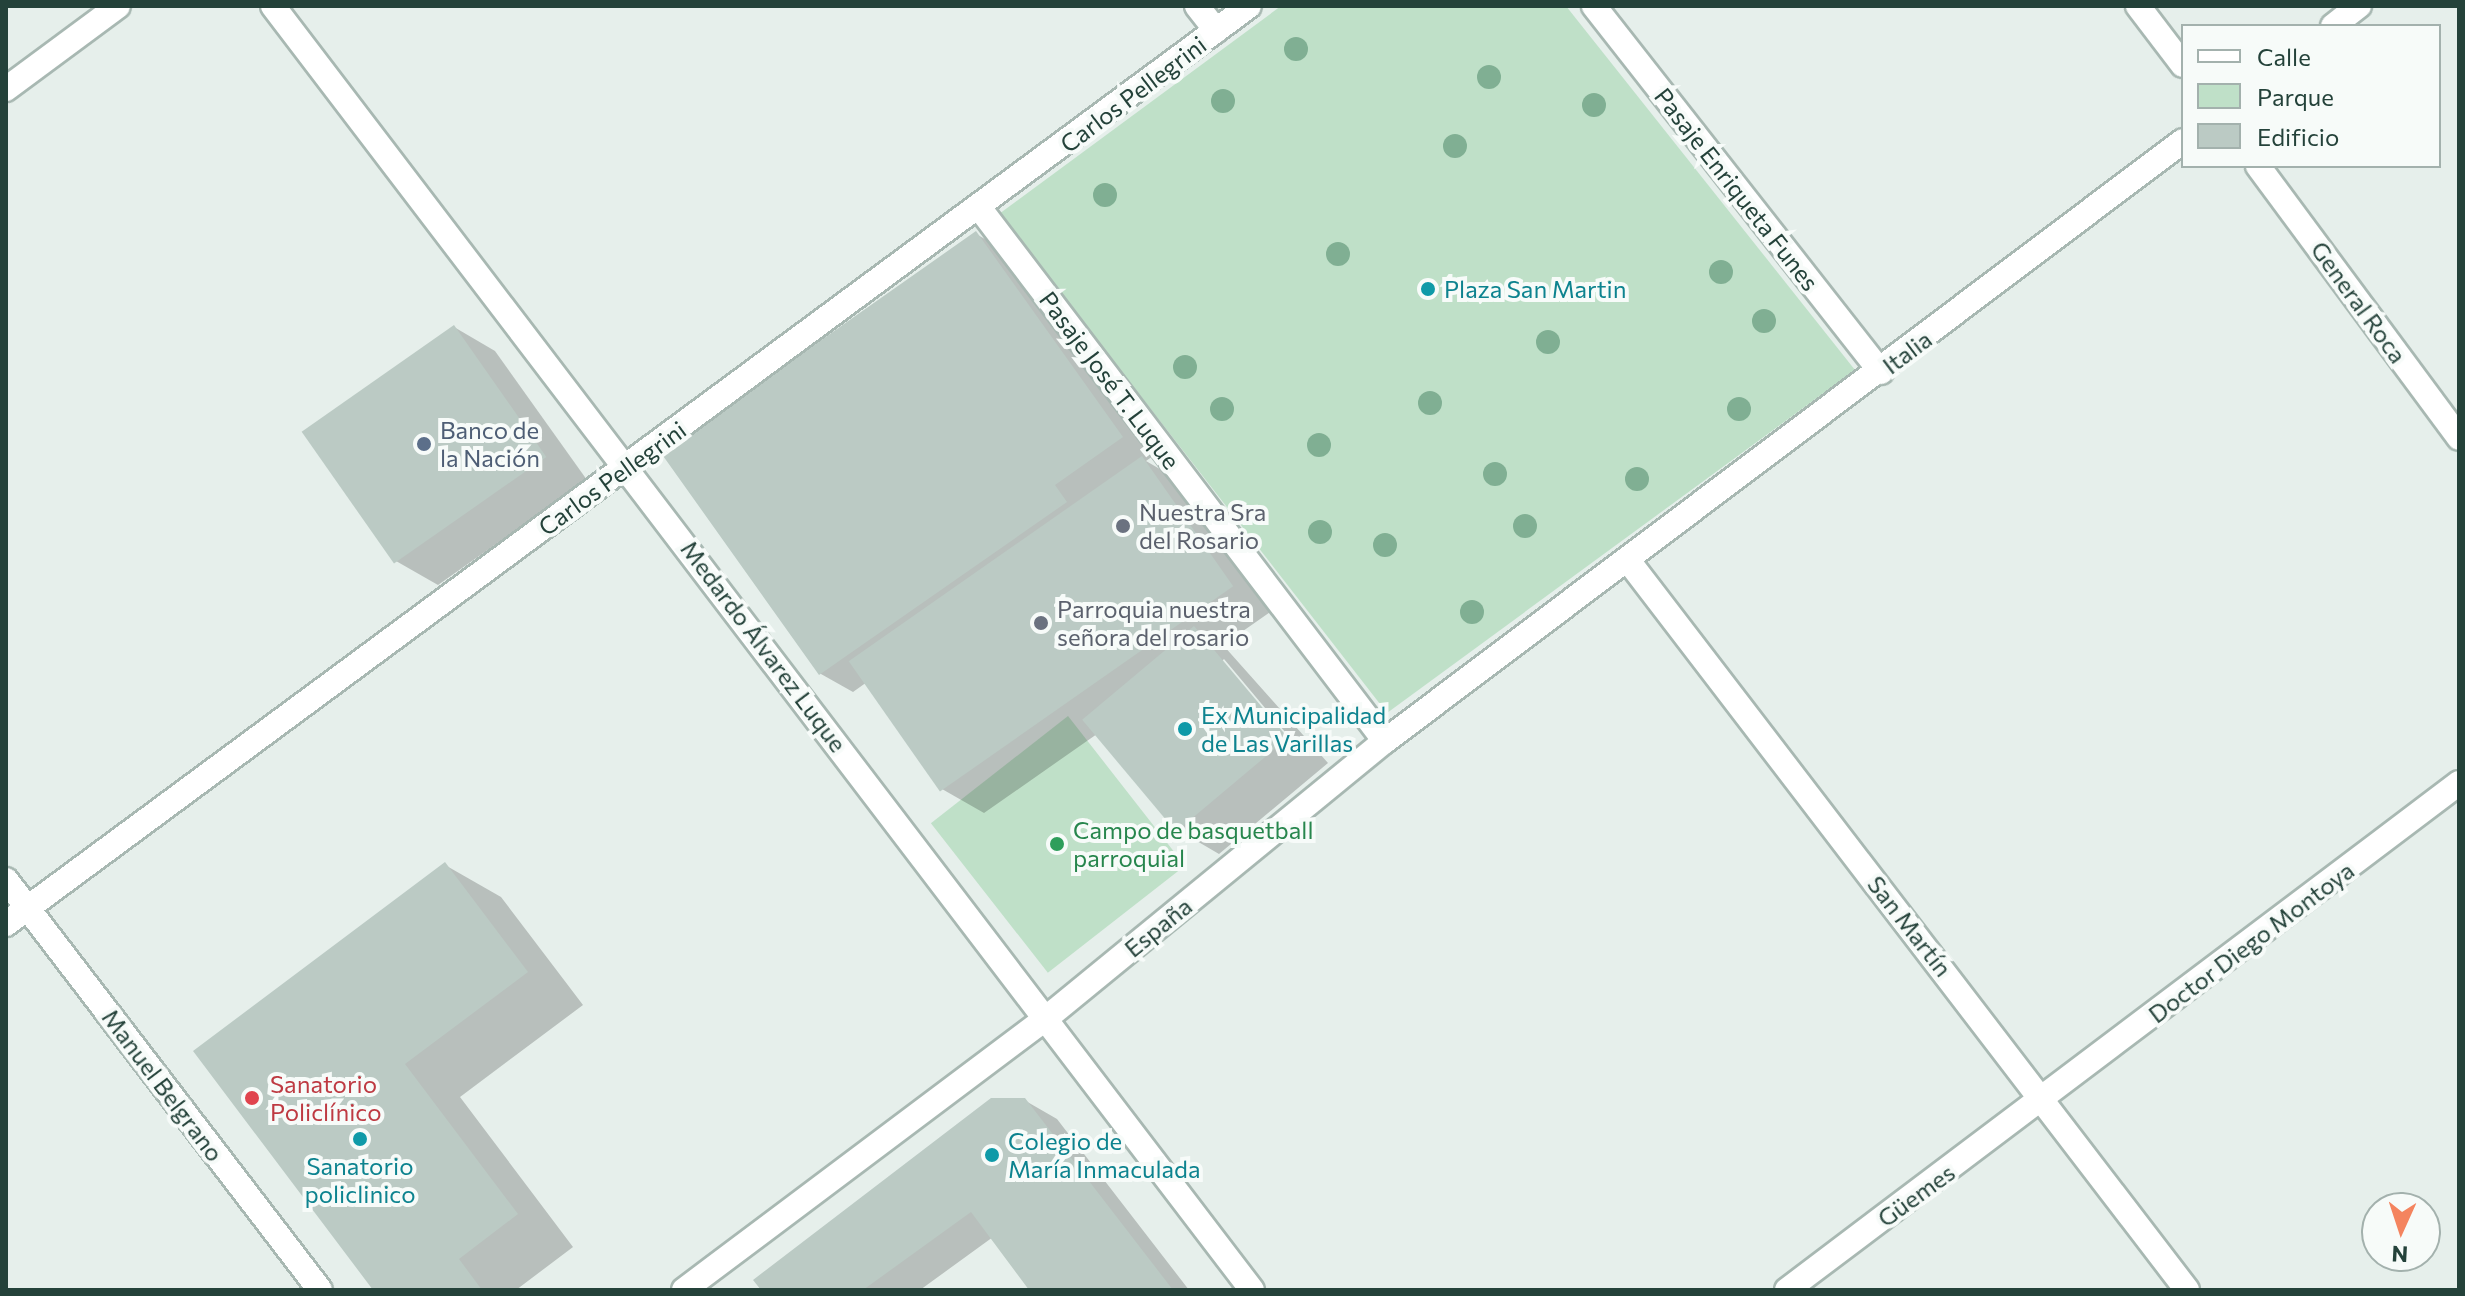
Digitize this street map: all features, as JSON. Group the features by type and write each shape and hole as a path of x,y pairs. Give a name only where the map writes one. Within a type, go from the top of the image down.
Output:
{"street":[{"path":"6,89 118,6"},
{"name":"Medardo Álvarez Luque","path":"273,6 629,466 1044,1020 1252,1290"},
{"path":"1197,6 1216,30"},
{"name":"Carlos Pellegrini","path":"6,924 981,210 1249,6"},
{"name":"Pasaje Enriqueta Funes","path":"1594,6 1881,372"},
{"path":"2138,6 2181,62"},
{"path":"2336,24 2359,6"},
{"name":"Italia","path":"1630,563 2181,143"},
{"name":"General Roca","path":"2259,168 2459,438"},
{"name":"Pasaje José T. Luque","path":"981,210 1385,741"},
{"name":"España","path":"684,1290 1044,1020 1385,741 1630,563"},
{"name":"San Martín","path":"1630,563 2187,1290"},
{"name":"Doctor Diego Montoya","path":"2044,1101 2459,783"},
{"name":"Manuel Belgrano","path":"6,880 320,1290"},
{"name":"Güemes","path":"1787,1290 2044,1101"}],"green space":[{"path":"1281,6 1566,6 1855,370 1387,713 999,214"},
{"name":"Campo de basquetball parroquial","path":"1068,716 1185,866 1048,973 931,823"}],"building":[{"path":"976,231 1123,437 1055,485 1067,502 819,675 661,453"},
{"name":"Banco de la Nación","path":"454,325 546,457 394,564 302,432"},
{"name":"Parroquia nuestra señora del rosario","path":"1142,456 1233,586 940,792 849,661"},
{"name":"Ex Municipalidad de Las Varillas","path":"1194,626 1288,738 1176,832 1082,720"},
{"name":"Sanatorio policlinico","path":"445,862 528,972 405,1064 518,1214 459,1259 482,1290 373,1290 193,1051"},
{"name":"Colegio de María Inmaculada","path":"991,1098 1025,1098 1173,1290 1029,1290 971,1212 863,1290 761,1290 753,1280"}],"place":[{"name":"Plaza San Martin","path":"1428,289"},
{"name":"Banco de la Nación","path":"424,444"},
{"name":"Nuestra Sra del Rosario","path":"1123,526"},
{"name":"Parroquia nuestra señora del rosario","path":"1041,623"},
{"name":"Ex Municipalidad de Las Varillas","path":"1185,729"},
{"name":"Campo de basquetball parroquial","path":"1057,844"},
{"name":"Sanatorio Policlínico","path":"252,1098"},
{"name":"Sanatorio policlinico","path":"360,1139"},
{"name":"Colegio de María Inmaculada","path":"992,1155"}]}
